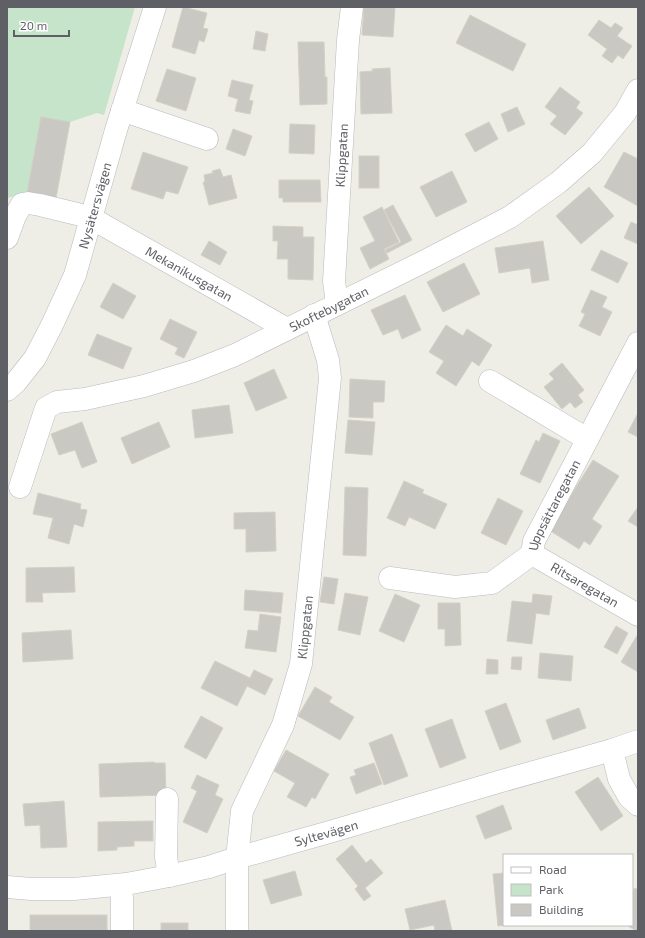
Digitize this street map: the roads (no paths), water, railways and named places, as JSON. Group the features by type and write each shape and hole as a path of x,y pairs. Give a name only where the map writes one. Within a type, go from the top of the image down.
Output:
{"street":[{"name":"Nysätersvägen","path":"7,390 16,382 35,358 75,275 122,110 155,7"},
{"name":"Klippgatan","path":"337,304 334,282 348,40 352,7"},
{"name":"Skoftebygatan","path":"20,487 46,408 57,402 85,399 144,386 194,371 235,355 510,217 559,182 632,117 638,90"},
{"path":"122,110 207,139"},
{"name":"Mekanikusgatan","path":"7,238 15,216 22,204 28,203 40,205 90,218 288,329"},
{"name":"Klippgatan","path":"237,931 237,858 242,811 283,725 301,664 330,378 328,360 314,316"},
{"name":"Uppsättaregatan","path":"390,578 455,587 492,583 532,554 534,541 638,343"},
{"path":"490,380 587,439"},
{"name":"Ritsaregatan","path":"532,554 638,615"},
{"name":"Syltevägen","path":"7,887 31,889 120,885 169,876 209,866 612,750 638,740"},
{"path":"612,750 619,779 629,797 638,805"},
{"path":"166,799 166,857 169,876"},
{"path":"120,885 122,898 122,931"}]}
